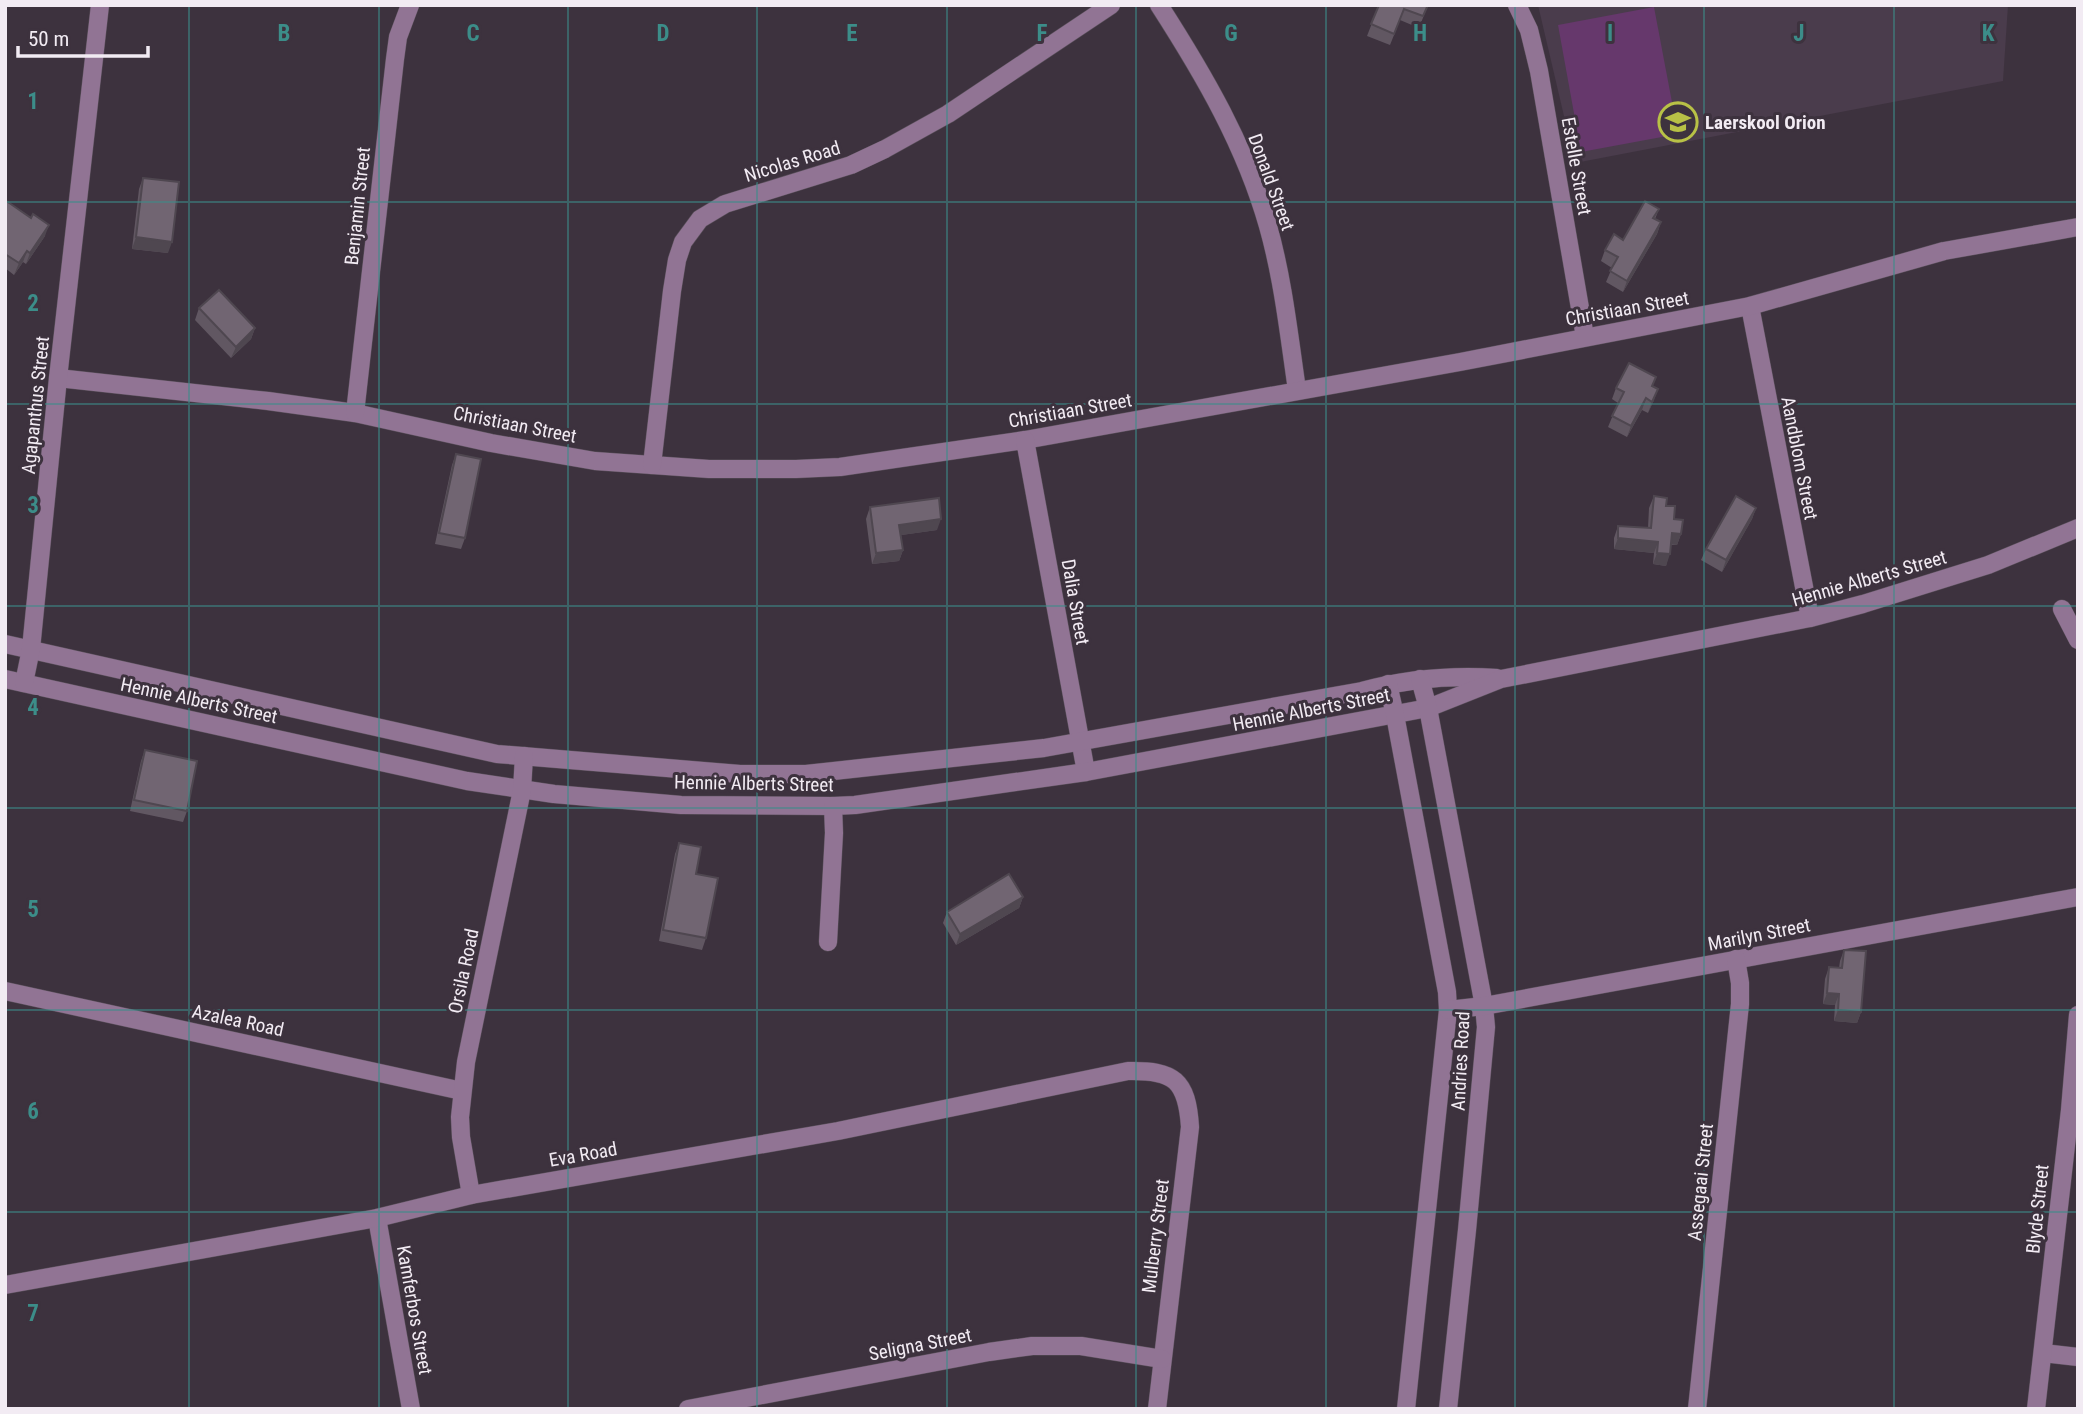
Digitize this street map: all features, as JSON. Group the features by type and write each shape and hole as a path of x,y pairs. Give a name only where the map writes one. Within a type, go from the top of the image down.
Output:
{"street":[{"name":"Agapanthus Street","path":"24,683 32,649 58,378 100,5"},
{"name":"Benjamin Street","path":"355,413 395,59 398,37 410,5"},
{"name":"Nicolas Road","path":"652,465 677,260 683,242 700,219 725,204 851,165 885,149 947,114 1111,5"},
{"name":"Donald Street","path":"1159,5 1200,68 1224,114 1254,183 1269,227 1281,284 1297,390"},
{"name":"Estelle Street","path":"1517,5 1529,30 1539,71 1585,337"},
{"name":"Christiaan Street","path":"58,378 355,413 537,452 595,461 709,469 818,468 1026,440 1460,362 1750,306 1944,251 2078,227"},
{"name":"Aandblom Street","path":"1750,306 1811,618"},
{"name":"Dalia Street","path":"1026,440 1086,772"},
{"name":"Hennie Alberts Street","path":"5,679 467,781 522,790 681,805 855,805 1086,772 1428,708 1501,679 1811,618 1863,604 1975,569 2078,528"},
{"path":"2062,609 2078,640"},
{"name":"Hennie Alberts Street","path":"5,644 497,754 740,774 806,774 1044,748 1420,679 1475,676 1501,679"},
{"name":"Andries Road","path":"1420,679 1428,708 1486,1027 1448,1409"},
{"name":"Andries Road","path":"1388,684 1447,992 1448,1010 1406,1409"},
{"name":"Orsila Road","path":"471,1195 461,1137 462,1091 522,790 524,756"},
{"path":"828,942 833,806"},
{"name":"Marilyn Street","path":"1448,1010 1484,1006 2078,897"},
{"name":"Assegaai Street","path":"1697,1409 1740,1004 1736,959"},
{"name":"Azalea Road","path":"5,991 462,1091"},
{"name":"Blyde Street","path":"2036,1409 2074,1110 2078,1014"},
{"name":"Eva Road","path":"5,1285 377,1218 471,1195 838,1131 1128,1071 1150,1070 1168,1076"},
{"name":"Mulberry Street","path":"1157,1409 1190,1127 1188,1103 1181,1085 1168,1076"},
{"name":"Kamferbos Street","path":"377,1218 411,1409"},
{"name":"Seligna Street","path":"688,1409 1032,1346 1081,1346 1162,1359"},
{"path":"2043,1353 2078,1357"}],"shaded area":[{"name":"Laerskool Orion","path":"1538,5 2008,5 2003,81 1575,163"},
{"path":"1654,7 1678,134 1581,152 1558,25"}],"building":[{"path":"1379,5 1428,5 1423,16 1404,9 1394,34 1371,24"},
{"path":"143,178 179,182 172,242 136,237"},
{"path":"5,200 31,218 33,214 49,225 30,253 27,251 19,263 5,254"},
{"path":"1645,201 1659,209 1653,218 1661,222 1627,281 1610,271 1618,257 1605,250 1614,234 1623,240"},
{"path":"219,290 255,328 236,347 199,308"},
{"path":"1629,363 1656,377 1652,386 1658,389 1652,402 1646,398 1631,426 1612,416 1624,392 1616,388"},
{"path":"456,454 481,459 465,538 439,533"},
{"path":"1654,496 1667,498 1666,506 1675,506 1674,519 1683,520 1681,534 1672,533 1670,554 1657,553 1658,542 1618,538 1618,526 1651,528"},
{"path":"1736,496 1756,508 1726,560 1706,549"},
{"path":"939,498 941,519 899,525 903,550 876,553 870,507"},
{"path":"145,750 197,761 187,811 134,800"},
{"path":"679,843 701,847 696,874 718,878 706,938 663,930"},
{"path":"1009,874 1023,897 960,934 947,912"},
{"path":"1844,950 1866,951 1861,1012 1838,1010 1839,994 1827,993 1829,967 1842,968"}],"place":[{"name":"Laerskool Orion","path":"1678,122"}]}
